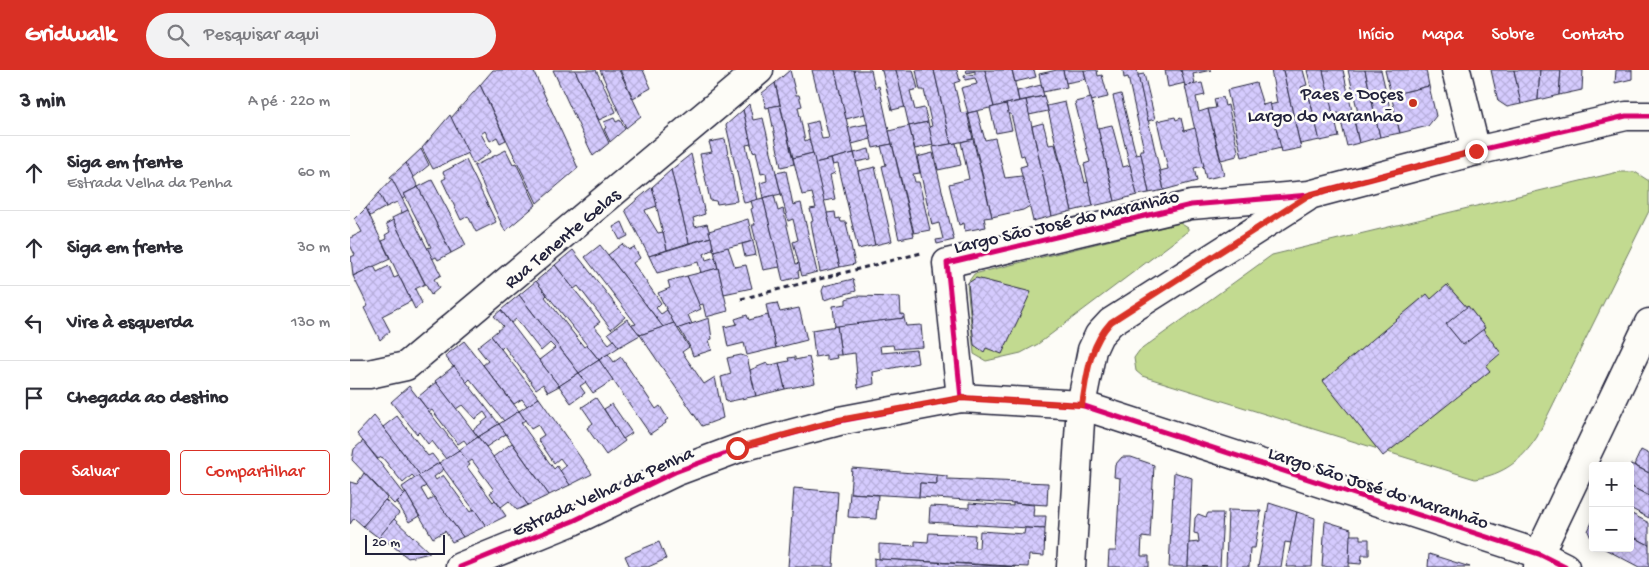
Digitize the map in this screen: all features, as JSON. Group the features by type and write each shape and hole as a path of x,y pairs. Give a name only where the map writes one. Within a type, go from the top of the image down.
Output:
{"street":[{"name":"Rua Tenente Gelas","path":"350,374 368,374 406,366 759,70"},
{"path":"1456,70 1476,151"},
{"name":"Largo São José do Maranhão","path":"1565,567 1539,560 1082,405 961,398 946,263 1190,205 1309,195 1476,151 1626,116 1649,116"},
{"name":"Largo São José do Maranhão","path":"1082,405 1092,350 1099,335 1111,322 1309,195"},
{"path":"1539,560 1649,324"},
{"name":"Estrada Velha da Penha","path":"460,567 573,521 675,472 742,447 839,420 961,398"},
{"path":"1071,567 1082,405"}],"path":[{"path":"741,300 921,253 928,253 946,263"}],"green space":[{"path":"1618,172 1635,172 1649,181 1649,211 1537,437 1518,460 1495,474 1475,479 1142,376 1136,371 1134,358 1139,351 1272,255"},
{"path":"1180,223 1188,228 1188,231 1038,344 1021,353 986,361 974,354 967,284 974,274"}],"building":[{"path":"493,70 533,70 578,168 537,203 480,85"},
{"path":"553,70 575,70 609,143 593,156"},
{"path":"575,70 596,70 616,112 599,120"},
{"path":"600,70 619,70 641,116 626,128"},
{"path":"620,70 643,70 651,88 633,98"},
{"path":"790,70 796,95 799,95 802,106 798,107 805,141 809,139 813,153 793,158 775,83"},
{"path":"812,70 835,70 854,153 815,163 806,124 818,121 822,139 829,138"},
{"path":"835,70 854,70 865,114 846,119"},
{"path":"854,70 871,70 875,88 879,86 892,144 873,148"},
{"path":"880,70 896,70 905,107 892,110 882,71"},
{"path":"896,70 913,70 918,89 910,91 915,110 924,108 928,122 909,126"},
{"path":"916,70 934,70 951,144 933,147 929,127 932,126 924,90 920,90"},
{"path":"934,70 957,70 960,81 954,83 961,113 967,112 973,139 951,144"},
{"path":"966,70 985,70 994,107 968,113 961,88 977,84 975,78 965,80 964,76 975,74 975,71 967,73"},
{"path":"985,70 1012,70 1019,101 994,107"},
{"path":"1012,70 1034,70 1036,77 1015,82"},
{"path":"1063,70 1067,87 1043,92 1039,74"},
{"path":"1063,70 1084,70 1086,79 1066,83"},
{"path":"1084,70 1097,70 1098,76 1102,75 1108,97 1091,101"},
{"path":"1123,70 1137,70 1164,190 1149,193 1140,150 1144,150 1128,77 1124,78"},
{"path":"1165,70 1181,70 1185,83 1168,87"},
{"path":"1181,70 1211,70 1193,74 1195,84 1185,86"},
{"path":"1271,70 1283,70 1301,148 1281,152 1270,105 1277,103"},
{"path":"1283,70 1303,70 1307,85 1301,87 1304,97 1309,96 1320,140 1300,144"},
{"path":"1307,70 1323,70 1339,137 1320,141 1308,91 1312,91"},
{"path":"1323,70 1343,70 1359,143 1347,146 1339,113 1333,114"},
{"path":"1348,70 1365,70 1380,137 1359,143 1354,119 1359,117"},
{"path":"1365,70 1381,70 1391,113 1395,112 1400,133 1380,137"},
{"path":"1385,70 1426,70 1429,86 1391,95"},
{"path":"1491,70 1514,70 1521,104 1507,107 1498,101"},
{"path":"1514,70 1540,70 1538,100 1521,104"},
{"path":"1540,70 1561,70 1559,95 1538,100"},
{"path":"1561,70 1583,70 1582,90 1559,95"},
{"path":"1616,70 1632,70 1632,79 1615,83"},
{"path":"1144,74 1155,119 1148,121 1138,75"},
{"path":"775,83 780,105 766,108 762,93"},
{"path":"1202,83 1205,95 1196,97 1199,112 1208,109 1224,175 1206,179 1185,86"},
{"path":"1256,83 1263,105 1270,103 1281,148 1242,157 1227,90"},
{"path":"480,85 506,140 500,143 497,137 490,141 485,131 481,134 491,152 473,164 451,118"},
{"path":"1041,85 1044,96 1019,101 1017,91"},
{"name":"Paes e Doçes Largo do Maranhão","path":"1429,86 1436,116 1428,126 1400,133 1391,95"},
{"path":"1121,94 1136,155 1141,154 1149,193 1137,195 1113,96"},
{"path":"1044,96 1048,111 1029,115 1026,100"},
{"path":"1223,97 1225,106 1228,105 1238,151 1237,156 1221,160 1208,109 1216,108 1214,99"},
{"path":"1091,98 1115,201 1093,206 1084,164 1090,162 1075,102"},
{"path":"1026,100 1052,216 1033,221 1020,167 1027,165 1024,155 1021,156 1011,114 1008,114 1006,104"},
{"path":"1065,102 1085,183 1088,182 1093,206 1072,211 1047,106"},
{"path":"749,104 753,120 763,118 781,194 763,198 760,183 767,181 766,173 761,174 756,151 753,152 743,110"},
{"path":"1006,104 1012,130 996,133 990,108"},
{"path":"780,105 794,164 781,167 769,107"},
{"path":"743,110 751,144 746,145 758,200 744,203 726,125"},
{"path":"977,111 985,140 995,138 1005,178 1022,176 1030,206 1023,210 992,217 968,113"},
{"path":"450,115 468,153 433,169 422,148"},
{"path":"1175,117 1176,120 1181,118 1184,131 1195,128 1204,166 1194,168 1197,181 1164,190 1160,171 1168,169 1157,121"},
{"path":"614,118 616,122 620,120 625,129 610,142 604,129 606,128 604,122"},
{"path":"928,122 933,145 915,149 909,126"},
{"path":"1043,123 1049,145 1055,144 1072,211 1052,216 1032,126"},
{"path":"867,124 871,139 852,144 848,128"},
{"path":"1112,125 1123,167 1130,165 1137,195 1115,201 1098,128"},
{"path":"909,126 920,173 913,174 915,182 919,182 930,230 914,233 889,131"},
{"path":"725,139 737,201 717,204 716,201 710,200 700,154 712,152 709,142"},
{"path":"973,139 992,217 984,218 986,227 965,231 964,223 959,225 949,184 969,179 961,142"},
{"path":"956,143 961,165 938,170 933,147"},
{"path":"892,144 914,236 899,239 882,166 886,165 881,146"},
{"path":"421,149 429,165 413,178 406,163"},
{"path":"869,149 871,159 856,162 854,153"},
{"path":"506,150 513,164 516,163 536,205 505,231 474,166"},
{"path":"813,153 840,267 820,272 810,209 816,208 812,193 802,195 793,158"},
{"path":"854,153 875,245 858,249 838,164 833,165 831,159"},
{"path":"933,153 954,240 937,244 936,240 943,239 939,223 932,225 917,157"},
{"path":"691,154 705,214 693,218 695,227 707,224 711,237 689,243 671,170"},
{"path":"831,159 835,173 830,175 835,199 824,201 815,163"},
{"path":"466,160 496,222 476,232 468,216 461,220 442,180 446,178 443,172"},
{"path":"406,163 418,187 404,194 406,197 402,199 390,177"},
{"path":"875,167 892,241 875,245 858,171"},
{"path":"671,170 689,243 667,250 652,187"},
{"path":"786,171 793,205 801,203 817,272 802,276 793,242 798,240 793,219 788,221 776,173"},
{"path":"392,179 408,210 402,213 397,202 386,207 379,193"},
{"path":"432,180 466,245 451,253 418,187"},
{"path":"418,187 451,253 438,260 436,257 432,259 427,248 431,247 404,194"},
{"path":"652,187 657,206 645,210 658,233 663,232 667,250 649,256 625,210"},
{"path":"379,193 386,207 370,216 366,208"},
{"path":"774,195 778,211 783,209 796,264 799,263 800,270 798,271 799,277 783,281 763,198"},
{"path":"763,198 780,267 763,270 752,225 755,225 751,201"},
{"path":"366,208 390,259 353,276 351,257 355,255 350,245 350,238 362,232 355,219"},
{"path":"408,210 441,275 434,279 439,288 431,295 392,218"},
{"path":"835,212 836,219 840,218 841,222 846,222 855,264 840,267 827,213"},
{"path":"748,219 753,241 714,251 709,231"},
{"path":"393,220 425,284 415,289 422,303 415,309 382,241 387,239 385,235 390,232 386,224"},
{"path":"622,222 628,236 620,240 613,227"},
{"path":"711,237 713,249 704,254 706,260 715,257 718,268 701,273 698,262 657,273 649,256"},
{"path":"753,241 756,255 745,257 742,244"},
{"path":"622,244 629,250 634,247 640,258 633,263 661,303 656,308 661,314 667,310 674,323 663,327 608,255"},
{"path":"600,245 663,327 640,335 632,325 636,324 585,257"},
{"path":"728,247 735,267 746,265 752,288 724,294 714,251"},
{"path":"573,250 625,317 611,329 578,286 574,289 555,265"},
{"path":"555,265 600,322 594,326 609,344 614,340 619,347 599,360 536,281"},
{"path":"374,266 377,272 389,266 394,278 399,276 411,301 382,316 390,331 380,340 364,308 368,306 353,276"},
{"path":"718,268 728,311 706,317 703,304 699,305 687,276"},
{"path":"687,276 701,309 688,315 692,324 677,329 658,293 670,288 668,281"},
{"path":"976,278 1031,292 1002,354 986,348 984,352 974,345 968,283"},
{"path":"853,279 856,291 824,300 822,291 824,286"},
{"path":"536,281 547,295 545,297 584,347 587,345 599,360 579,373 519,295"},
{"path":"1447,285 1485,328 1483,330 1501,353 1486,366 1490,371 1383,456 1323,381 1427,294 1431,299"},
{"path":"519,295 579,373 559,386 539,360 555,348 550,343 541,351 516,319 511,323 501,310"},
{"path":"856,296 900,297 901,315 904,314 904,318 835,327 833,306 846,304 846,299"},
{"path":"777,303 780,312 799,308 807,340 776,348 766,305"},
{"path":"1468,306 1485,328 1463,345 1446,324"},
{"path":"501,310 559,386 548,392 543,384 536,389 504,346 501,349 491,336 503,326 494,316"},
{"path":"747,315 749,320 768,315 776,348 747,355 744,343 728,347 724,327 737,324 735,319"},
{"path":"709,318 712,339 709,340 712,350 693,356 679,328"},
{"path":"904,318 906,326 921,325 923,347 894,349 893,345 880,346 881,353 916,350 918,363 873,372 874,384 858,388 855,353 841,355 837,326"},
{"path":"627,319 640,335 619,347 608,333"},
{"path":"674,323 689,347 682,352 704,384 715,377 723,418 702,426 640,335"},
{"path":"837,326 841,355 836,355 837,358 826,360 826,355 815,357 812,330"},
{"path":"491,336 539,398 527,406 522,399 514,404 483,365 488,361 477,347"},
{"path":"464,341 519,411 504,421 470,379 466,383 445,356"},
{"path":"608,354 614,362 621,357 656,409 660,406 668,419 665,421 666,423 650,434 599,360"},
{"path":"741,355 747,357 756,396 726,402 721,377 731,374 727,358"},
{"path":"795,357 795,360 809,357 815,383 785,389 779,363 789,361 788,358"},
{"path":"599,360 613,380 593,393 579,373"},
{"path":"767,363 768,366 779,363 785,389 756,396 750,370"},
{"path":"454,366 499,424 478,437 473,430 488,418 484,412 475,419 462,405 456,409 435,381"},
{"path":"579,373 586,382 580,386 585,393 571,403 559,386"},
{"path":"436,382 478,437 467,444 464,440 458,444 432,410 429,412 418,397"},
{"path":"409,386 459,450 446,459 432,441 428,444 419,432 417,434 391,402"},
{"path":"539,398 592,474 570,485 560,471 566,466 560,458 554,463 538,439 544,435 538,425 531,429 519,411"},
{"path":"596,398 625,441 606,455 587,428 593,423 582,407"},
{"path":"612,404 632,433 623,439 604,409"},
{"path":"519,411 525,420 521,423 554,469 557,466 570,485 549,495 499,424"},
{"path":"374,416 420,475 415,478 412,475 403,483 382,457 378,459 357,434"},
{"path":"397,416 428,456 432,454 439,463 420,475 383,427"},
{"path":"499,424 506,434 486,447 478,437"},
{"path":"478,437 528,505 517,510 509,501 501,507 495,500 490,493 494,490 472,460 468,463 459,450"},
{"path":"363,441 405,495 394,504 352,460 354,449"},
{"path":"512,443 549,495 528,505 493,457"},
{"path":"459,450 470,465 467,467 506,516 486,526 439,463"},
{"path":"1641,450 1649,454 1649,473 1634,465"},
{"path":"1122,457 1131,457 1154,465 1150,538 1142,537 1141,556 1149,556 1149,567 1108,567 1109,551 1116,551 1120,478 1114,477 1115,465"},
{"path":"439,463 444,469 434,477 436,480 443,475 470,512 474,509 486,526 463,537 418,476"},
{"path":"1634,466 1649,473 1649,496 1634,488"},
{"path":"852,468 937,475 937,484 920,483 919,497 850,493"},
{"path":"1174,472 1192,478 1188,567 1169,567"},
{"path":"364,473 387,498 363,526 354,518 350,524 350,482 357,484"},
{"path":"937,475 947,476 947,479 1048,483 1047,505 919,497 920,483 937,484"},
{"path":"418,476 426,486 421,489 428,501 434,497 463,537 452,542 445,531 433,538 402,487"},
{"path":"794,488 838,492 833,567 788,567"},
{"path":"1634,488 1649,496 1649,518 1634,510"},
{"path":"406,493 419,516 409,522 397,502"},
{"path":"850,493 878,495 876,519 848,517"},
{"path":"385,500 399,513 379,538 363,526"},
{"path":"969,503 1013,506 1013,503 1034,505 1033,516 1046,516 1045,529 929,522 930,506 969,508"},
{"path":"1269,503 1297,512 1291,543 1285,542 1281,567 1258,567"},
{"path":"1228,510 1261,511 1255,548 1250,548 1249,567 1226,567"},
{"path":"1297,512 1315,518 1312,567 1286,567"},
{"path":"1208,513 1223,513 1220,567 1188,566 1189,543 1199,542 1198,534 1194,533 1195,518 1198,514 1206,517"},
{"path":"1634,515 1649,523 1649,545 1634,537"},
{"path":"394,519 430,553 408,558 380,536"},
{"path":"1325,521 1351,529 1349,567 1322,567"},
{"path":"1025,528 1045,529 1044,556 1029,555 1028,567 879,559 879,544 915,546 915,541 928,542 929,533 975,535 974,548 979,548 980,531 1024,534"},
{"path":"1350,535 1360,535 1360,539 1369,539 1369,555 1362,555 1361,564 1349,563"},
{"path":"1634,537 1649,545 1649,567 1639,567 1611,552 1634,552"},
{"path":"659,542 666,559 648,567 630,567 625,556"},
{"path":"1429,554 1470,567 1428,567"},
{"path":"874,558 879,559 1016,567 874,567"}],"cycle path":[{"path":"961,398 947,263 1191,205 1309,195 1476,151 1626,116 1649,116"},
{"path":"460,567 573,521 675,472 742,447 839,421 961,398 1081,405 1539,554 1565,567"}],"place":[{"name":"Paes e Doçes Largo do Maranhão","path":"1413,103"}],"route":[{"path":"737,448 839,420 961,398 1082,405 1092,350 1099,335 1111,322 1309,195 1476,151"}]}
